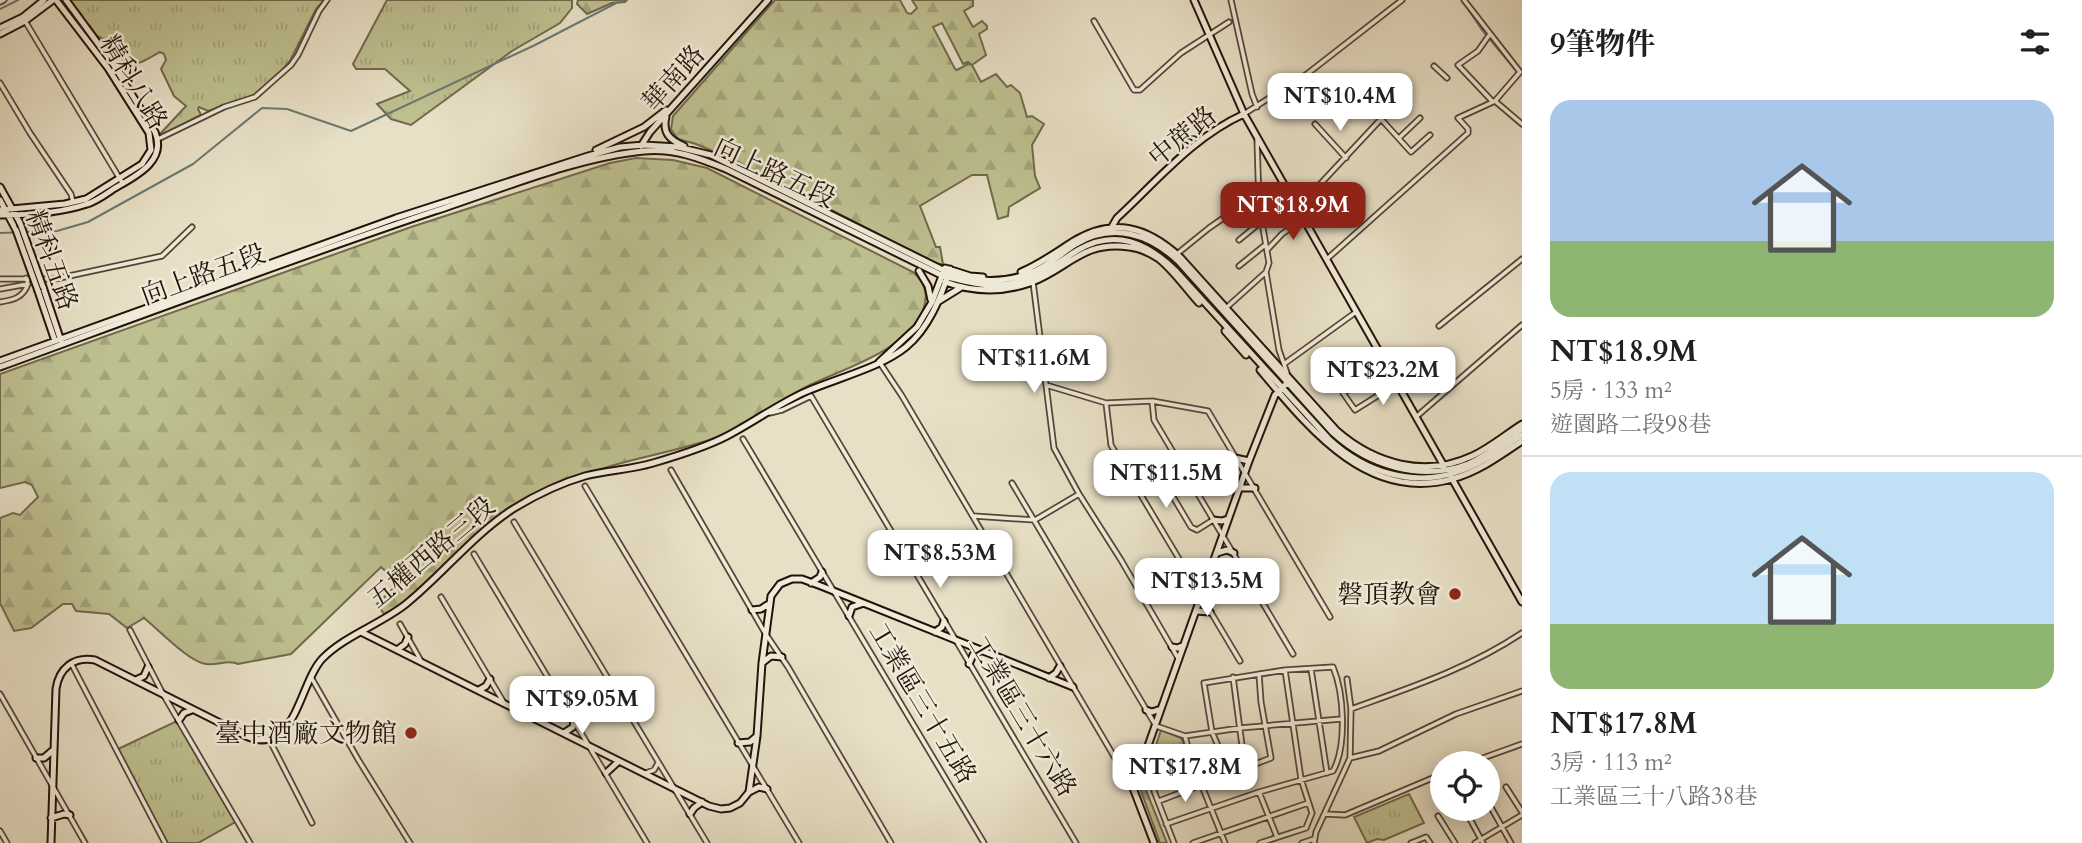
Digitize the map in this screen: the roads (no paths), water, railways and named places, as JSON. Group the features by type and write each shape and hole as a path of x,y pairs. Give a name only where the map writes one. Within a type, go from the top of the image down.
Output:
{"main road":[{"path":"0,28 24,19 44,0"},
{"path":"0,34 55,0"},
{"name":"精科八路","path":"55,0 108,68 150,136 152,146 147,159 121,181"},
{"name":"精科八路","path":"66,0 113,64 158,139 152,162 121,181"},
{"name":"華南路","path":"637,152 666,114 768,0"},
{"path":"1194,0 1257,138 1296,202 1522,603"},
{"path":"596,150 644,127 680,99"},
{"path":"666,114 666,133 673,141 684,146"},
{"name":"中蔗路","path":"1109,236 1117,218 1204,136 1244,114"},
{"name":"向上路五段","path":"0,367 409,214 620,148 642,145 678,147 710,155 946,274 961,287 996,290 1033,282 1090,250 1121,227 1148,234 1177,254 1226,308 1269,360 1284,386 1324,441 1355,465 1384,477 1405,482 1448,472"},
{"name":"向上路五段","path":"0,361 59,345 486,194 591,161 663,150 697,157 726,169 946,274 983,286 1023,281 1109,236 1139,236 1168,251 1269,360"},
{"path":"0,215 5,212 90,203 121,181"},
{"name":"精科五路","path":"0,187 20,223 59,345"},
{"name":"精科五路","path":"0,200 16,230 40,289"},
{"path":"1117,218 1121,227"},
{"name":"向上路五段","path":"946,274 994,277 1020,272 1035,267 1082,236 1096,230 1147,247 1162,257 1260,368 1284,386 1342,441 1368,459 1406,470 1448,472"},
{"path":"919,271 934,303 961,287"},
{"name":"五權西路三段","path":"270,741 285,730 324,658 407,603 495,523 530,500 585,476 626,470 728,436 804,392 888,359 913,340 922,329 946,274"},
{"path":"1154,843 1133,788 1244,473 1284,386"},
{"path":"1448,472 1522,424"},
{"path":"1448,472 1469,463 1522,429"},
{"path":"1448,472 1484,460 1522,435"},
{"path":"1448,472 1474,471 1522,441"},
{"path":"1235,458 1249,461"},
{"path":"1239,488 1255,488"},
{"path":"1213,520 1228,519"},
{"path":"1217,552 1227,550 1234,553"},
{"path":"811,583 820,577 822,572"},
{"path":"752,610 764,608 775,589 786,581 802,579 1073,687"},
{"path":"1193,583 1206,583"},
{"path":"749,792 757,737 769,602"},
{"path":"849,616 854,606 864,604"},
{"path":"1196,611 1210,612"},
{"path":"934,632 942,627 944,621"},
{"path":"361,632 717,808 730,808 759,787 767,789"},
{"path":"397,650 407,642 408,637"},
{"path":"1172,646 1178,648 1184,645"},
{"path":"969,664 973,655 980,651"},
{"path":"762,663 771,656 782,657"},
{"path":"51,843 58,680 71,663 92,659 248,737 270,741"},
{"path":"1049,678 1060,666"},
{"path":"136,680 146,674 148,667"},
{"path":"479,690 486,686 490,679"},
{"path":"1146,710 1155,712 1162,706"},
{"path":"179,720 181,715 192,710"},
{"path":"564,733 573,727 574,720"},
{"path":"738,743 750,742 757,737"},
{"path":"36,758 48,756 53,749"},
{"path":"606,773 619,761"},
{"path":"1121,767 1127,771 1136,771 1143,764"},
{"path":"690,814 703,802"},
{"path":"51,818 70,815"}],"street":[{"path":"158,139 224,107 255,97 291,65 327,0"},
{"path":"1231,0 1257,107"},
{"name":"中蔗路","path":"1244,114 1353,40 1402,0"},
{"path":"1326,259 1468,133 1458,118 1494,101 1521,72 1464,0"},
{"path":"24,19 121,181"},
{"path":"1094,22 1134,90 1140,90 1181,52 1228,22"},
{"path":"1490,34 1478,51 1458,65 1522,124"},
{"path":"1434,66 1447,78"},
{"path":"0,83 71,194 74,204"},
{"path":"1359,88 1381,119 1411,152 1430,135"},
{"path":"1399,138 1420,118"},
{"path":"1239,240 1283,204 1296,202 1310,195 1381,119"},
{"path":"1315,124 1346,158"},
{"path":"1226,308 1266,272 1269,264 1258,194 1255,152 1257,138"},
{"path":"1177,254 1258,194"},
{"path":"1240,266 1305,218"},
{"path":"0,279 55,279 162,256 192,227"},
{"path":"1439,326 1522,259"},
{"path":"1266,272 1279,350 1284,364 1284,386"},
{"path":"0,302 15,299 25,293 28,284 26,278"},
{"path":"1033,282 1054,448 1179,660"},
{"path":"0,289 28,284"},
{"path":"1284,364 1357,311"},
{"path":"1416,417 1522,326"},
{"path":"1260,368 1279,350"},
{"path":"879,362 902,396 1133,788"},
{"path":"1388,366 1343,393 1355,410 1398,383"},
{"path":"1426,377 1437,368 1444,380 1433,387"},
{"path":"1045,385 1106,402 1152,401 1208,411 1330,617"},
{"name":"工業區三十六路","path":"768,412 773,414 811,396 1076,843"},
{"path":"1152,401 1154,420 1293,654"},
{"path":"1106,402 1111,445 1240,661"},
{"name":"工業區三十五路","path":"743,439 984,843"},
{"path":"1181,466 1165,475 1163,480 1184,516 1193,530 1213,520"},
{"path":"671,470 891,843"},
{"path":"1012,482 1156,726 1185,736 1240,727 1341,719"},
{"path":"585,486 799,843"},
{"path":"972,516 1035,520 1080,494"},
{"path":"513,522 707,843"},
{"path":"474,554 647,843"},
{"path":"442,597 504,702"},
{"path":"400,624 421,661"},
{"path":"130,630 163,694 250,843"},
{"path":"1351,709 1418,686 1506,644 1522,633"},
{"path":"71,663 165,843"},
{"path":"1166,824 1259,792 1333,771 1341,755 1342,712 1333,667 1285,670 1204,683 1212,732 1230,773"},
{"path":"1311,669 1327,773"},
{"path":"1260,843 1306,828 1312,813 1301,779 1285,670"},
{"path":"1158,801 1271,758 1259,674"},
{"path":"312,677 359,761 410,843"},
{"path":"1233,677 1245,768"},
{"path":"1302,843 1314,841 1350,758 1351,709 1347,679"},
{"path":"1350,758 1379,751 1456,714 1522,691"},
{"path":"0,694 85,843"},
{"path":"1185,736 1191,759 1225,843"},
{"path":"270,741 312,823"},
{"path":"1500,752 1522,744"},
{"path":"1174,843 1154,790 1157,772 1191,759"},
{"path":"645,773 654,770 658,761"},
{"path":"1325,814 1345,815 1430,779"},
{"path":"1475,843 1522,814 1506,787"},
{"path":"1259,792 1277,837"},
{"path":"1193,843 1308,803"},
{"path":"1441,821 1455,843"},
{"path":"1471,821 1482,841"},
{"path":"1499,821 1511,843"},
{"path":"0,831 7,843"},
{"path":"1411,843 1426,837 1430,843"}],"waterway":[{"path":"0,9 18,0"},
{"path":"0,233 57,231 88,222 193,164 262,108 287,109 351,131 535,45 622,0"},
{"path":"1462,0 1482,30 1514,68"}],"place":[{"name":"磐頂教會","path":"1455,594"},
{"name":"臺中酒廠文物館","path":"411,733"}]}
